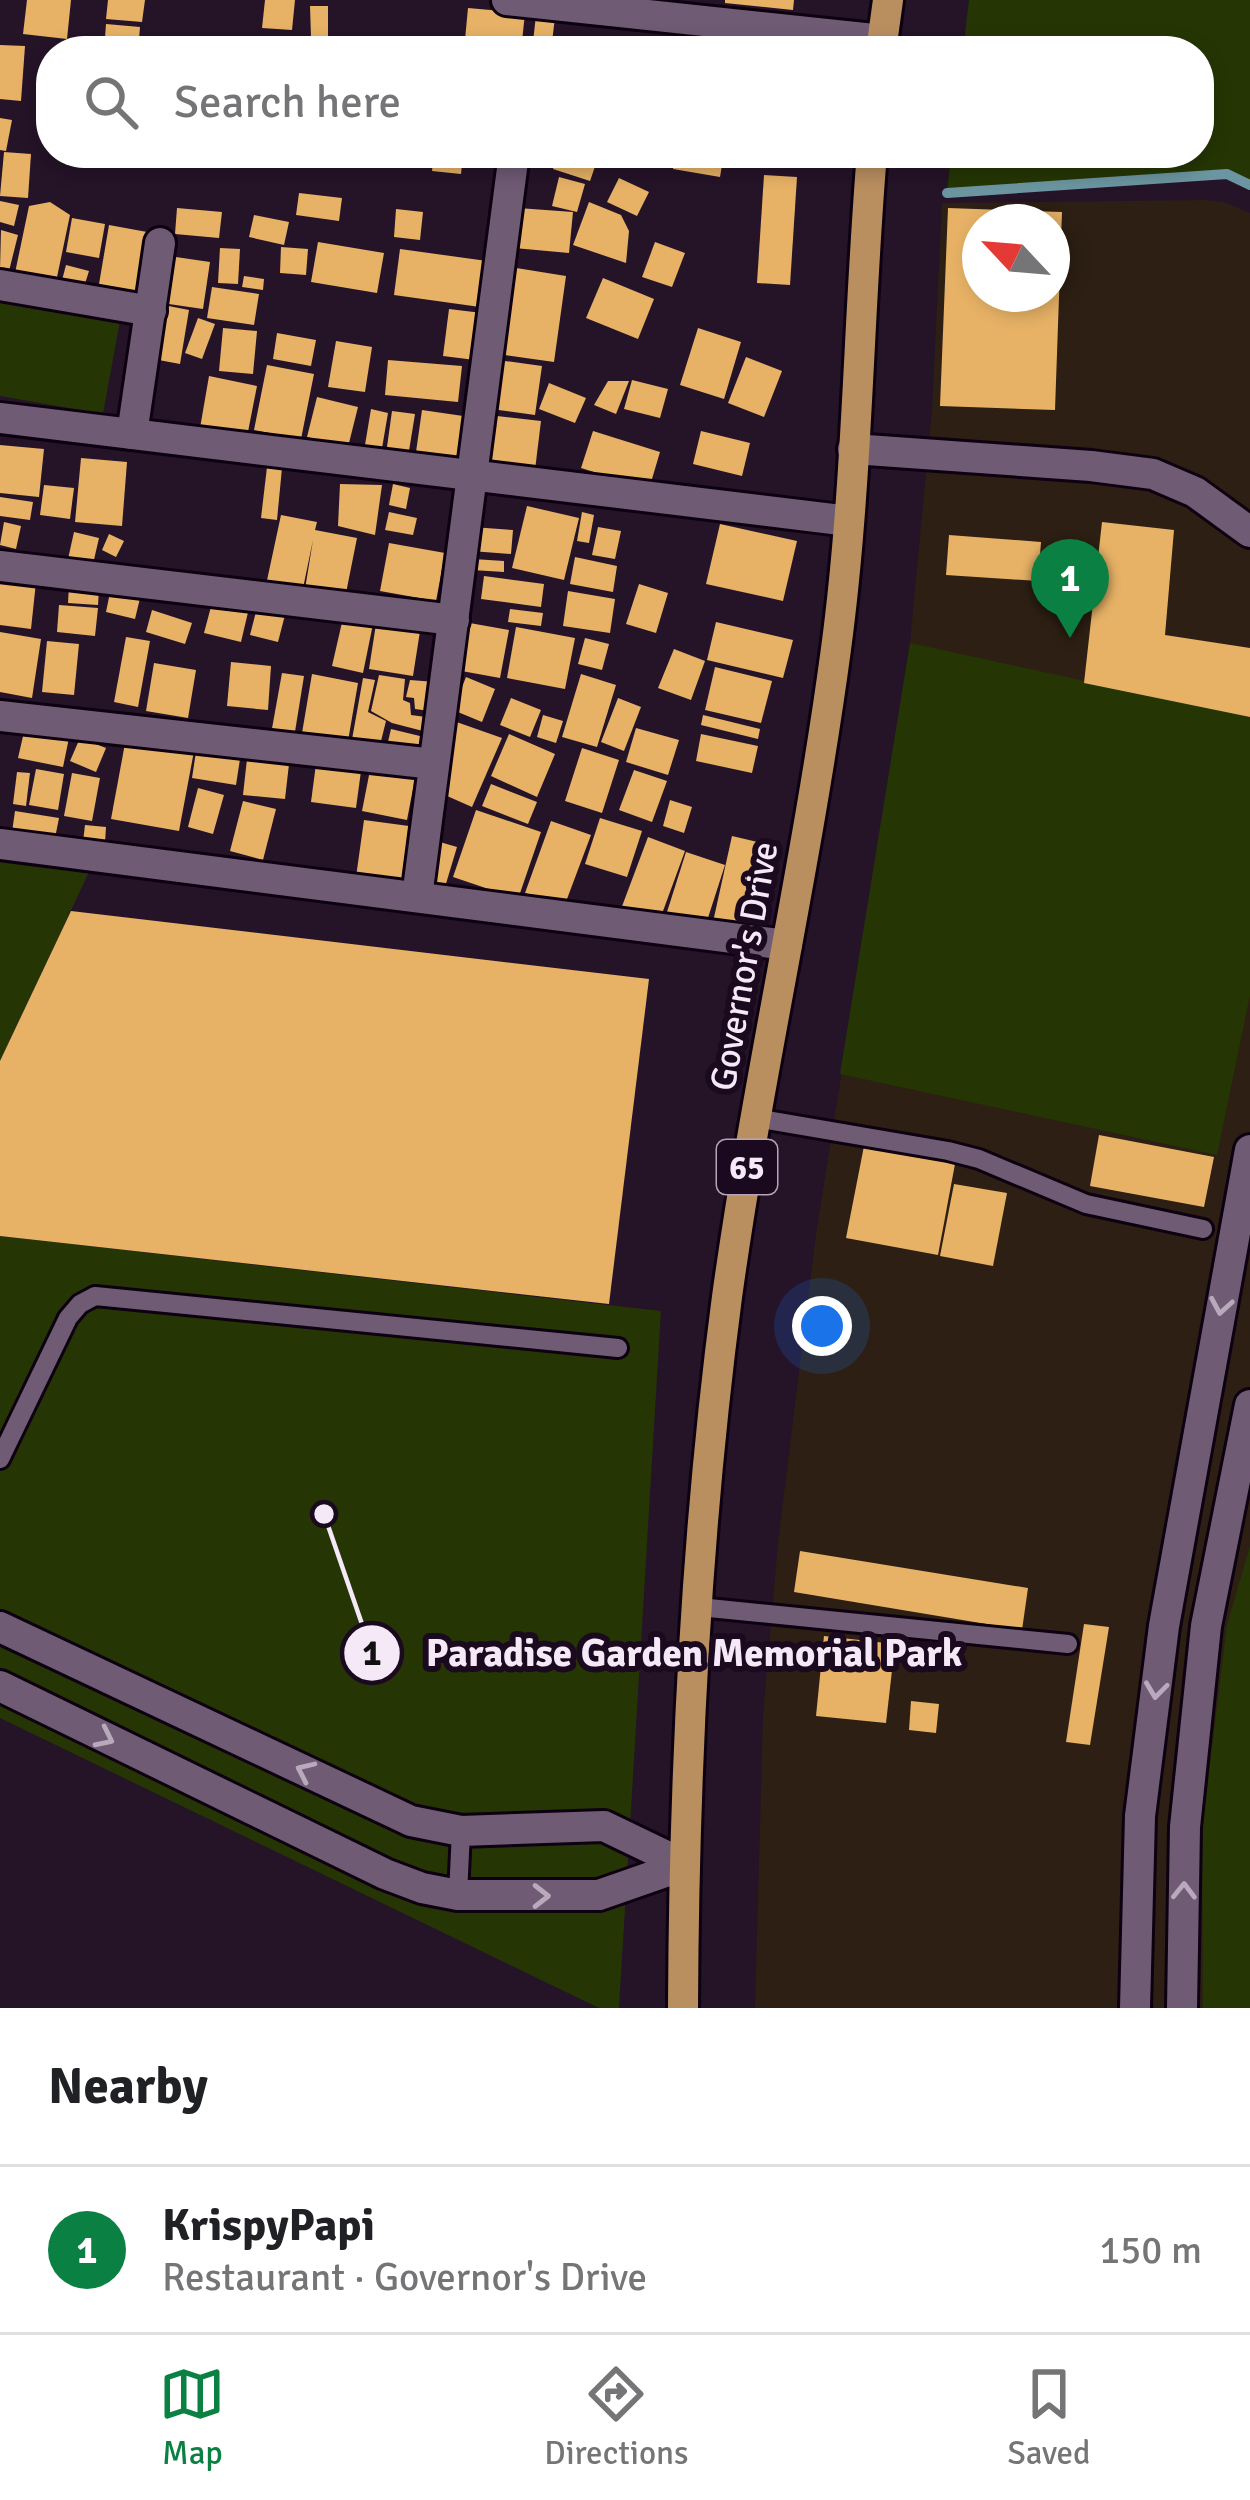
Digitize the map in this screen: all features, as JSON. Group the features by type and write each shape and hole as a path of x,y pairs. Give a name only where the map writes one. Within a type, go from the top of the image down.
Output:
{"main road":[{"path":"883,36 888,0"},
{"name":"Governor's Drive","path":"683,2008 685,1864 699,1607 722,1342 755,1118 836,651 871,168"}],"street":[{"path":"507,0 807,36"},
{"path":"417,897 512,168"},
{"path":"132,434 160,243"},
{"path":"0,285 151,311"},
{"path":"0,418 849,521"},
{"path":"853,449 1154,474 1195,492 1250,532"},
{"path":"0,566 454,620"},
{"path":"0,716 434,764"},
{"path":"0,844 788,945"},
{"path":"1135,2008 1140,1816 1164,1626 1250,1150"},
{"path":"1182,2008 1185,1827 1206,1626 1249,1418 1201,1416"},
{"path":"0,1627 411,1821 461,1831 604,1826 685,1864"},
{"path":"0,1687 422,1888 458,1895 599,1895 685,1864"}],"lane":[{"path":"755,1118 948,1151 979,1159 1086,1204 1203,1229"},
{"path":"0,1459 68,1318 95,1296 617,1348"},
{"path":"699,1607 1068,1644"},
{"path":"458,1895 461,1831"}],"shaded area":[{"path":"1206,200 1250,213 1250,2008 755,2008 763,1716 778,1543 816,1234 910,643 932,409 942,203"}],"green space":[{"path":"969,0 1250,0 1250,185 1227,174 947,193 950,168 1214,168 1214,36 965,36"},
{"path":"0,294 121,315 103,414 0,396"},
{"path":"910,643 1250,717 1250,995 1217,1155 840,1074"},
{"path":"0,861 89,872 0,1061"},
{"path":"0,1236 661,1311 619,2008 599,2008 0,1718"},
{"path":"1250,1546 1250,2008 1203,2008 1202,1829 1227,1625"}],"building":[{"path":"27,0 71,0 67,36 23,34"},
{"path":"108,0 145,0 142,22 106,19"},
{"path":"265,0 295,0 292,30 262,28"},
{"path":"725,0 794,0 793,10"},
{"path":"310,6 328,6 328,36 311,36"},
{"path":"468,8 525,13 523,36 465,36"},
{"path":"536,15 555,17 553,36 534,36"},
{"path":"106,24 140,27 139,36 105,36"},
{"path":"0,45 25,46 21,101 0,99"},
{"path":"0,118 12,120 6,151 0,150"},
{"path":"4,152 31,154 28,198 0,196"},
{"path":"432,168 462,168 461,174"},
{"path":"553,168 594,168 590,181"},
{"path":"673,168 722,168 720,177"},
{"path":"764,175 797,177 790,285 757,283"},
{"path":"559,177 585,184 577,212 552,206"},
{"path":"619,178 649,192 637,216 607,202"},
{"path":"299,193 342,198 339,221 296,215"},
{"path":"0,201 19,205 14,226 0,222"},
{"path":"50,202 70,215 56,282 15,273 29,206"},
{"path":"589,202 621,215 629,231 626,263 573,245"},
{"path":"177,208 222,212 219,238 175,234"},
{"path":"518,208 573,212 569,253 514,248"},
{"path":"948,208 962,208 962,312 1058,312 1055,410 940,406"},
{"path":"396,209 423,212 420,240 394,237"},
{"path":"254,215 289,222 284,245 249,237"},
{"path":"72,218 105,224 99,258 66,252"},
{"path":"109,225 158,234 145,299 98,290"},
{"path":"1,230 18,235 9,271 0,269"},
{"path":"318,242 384,253 377,293 311,282"},
{"path":"655,242 685,253 672,287 642,277"},
{"path":"281,247 308,249 306,275 280,273"},
{"path":"220,248 240,249 238,284 218,283"},
{"path":"400,249 487,261 480,307 394,295"},
{"path":"169,256 210,262 203,309 162,303"},
{"path":"66,265 89,271 83,290 61,284"},
{"path":"510,267 566,276 554,362 497,354"},
{"path":"244,276 264,279 263,290 242,287"},
{"path":"603,278 654,299 638,339 586,318"},
{"path":"212,287 259,294 254,325 207,318"},
{"path":"158,304 189,310 180,364 148,358"},
{"path":"449,309 482,313 475,360 443,356"},
{"path":"198,318 215,324 202,359 185,353"},
{"path":"223,328 257,331 253,374 219,371"},
{"path":"698,328 741,342 724,399 680,385"},
{"path":"277,333 316,340 311,366 273,359"},
{"path":"336,341 372,347 365,392 328,387"},
{"path":"746,357 782,371 764,417 728,403"},
{"path":"388,360 462,366 458,402 385,395"},
{"path":"498,360 542,366 535,415 491,409"},
{"path":"267,365 314,374 301,439 254,430"},
{"path":"209,376 257,386 246,442 199,434"},
{"path":"632,380 668,389 660,418 624,409"},
{"path":"608,381 629,381 616,414 594,405"},
{"path":"549,383 586,398 575,423 539,409"},
{"path":"317,397 358,407 348,447 307,437"},
{"path":"371,409 388,413 381,454 364,451"},
{"path":"422,410 470,417 464,465 415,459"},
{"path":"392,411 415,414 408,457 386,454"},
{"path":"488,415 541,421 535,470 482,464"},
{"path":"593,431 660,452 649,489 581,468"},
{"path":"701,431 750,443 742,476 693,464"},
{"path":"0,445 44,449 39,497 0,493"},
{"path":"81,458 127,462 122,526 75,522"},
{"path":"267,467 282,468 277,520 261,518"},
{"path":"340,484 382,485 375,535 338,526"},
{"path":"393,484 410,488 406,509 389,505"},
{"path":"44,485 74,488 70,519 40,515"},
{"path":"0,497 33,502 30,520 0,516"},
{"path":"527,506 579,518 564,580 512,568"},
{"path":"389,512 417,518 413,535 385,530"},
{"path":"582,512 594,515 589,543 577,541"},
{"path":"281,515 317,522 315,530 357,538 345,598 305,589 313,540 302,593 266,585"},
{"path":"4,522 21,526 16,549 0,545"},
{"path":"1102,522 1174,530 1165,635 1250,648 1250,717 1084,683"},
{"path":"720,524 797,541 783,601 706,584"},
{"path":"472,527 513,530 511,554 471,551"},
{"path":"598,527 621,531 615,559 592,555"},
{"path":"74,532 99,538 93,564 68,559"},
{"path":"109,534 124,541 116,557 102,550"},
{"path":"949,535 1041,542 1038,581 946,575"},
{"path":"389,543 445,553 436,601 380,591"},
{"path":"575,557 617,566 613,592 570,584"},
{"path":"473,559 504,561 504,572 472,570"},
{"path":"484,576 544,584 541,607 481,599"},
{"path":"0,578 36,582 31,629 0,625"},
{"path":"112,583 142,590 135,619 106,612"},
{"path":"639,584 668,593 656,633 626,624"},
{"path":"69,585 99,588 98,605 68,603"},
{"path":"568,591 615,599 610,633 563,626"},
{"path":"213,599 249,608 241,642 204,633"},
{"path":"59,605 98,608 95,636 57,632"},
{"path":"257,608 285,615 278,642 250,635"},
{"path":"510,609 543,613 541,626 508,622"},
{"path":"152,610 192,623 185,644 146,632"},
{"path":"343,618 373,624 363,673 332,666"},
{"path":"464,622 509,630 500,678 456,670"},
{"path":"716,622 793,640 783,678 707,660"},
{"path":"376,624 420,631 413,676 369,669"},
{"path":"516,627 575,638 565,689 507,678"},
{"path":"0,632 41,639 32,698 0,692"},
{"path":"126,637 150,641 138,707 114,702"},
{"path":"585,638 609,644 602,670 578,664"},
{"path":"47,641 79,644 74,695 42,692"},
{"path":"674,649 705,661 691,700 658,688"},
{"path":"231,662 271,666 268,710 227,706"},
{"path":"154,663 196,670 188,718 146,711"},
{"path":"715,667 772,681 761,723 705,710"},
{"path":"282,673 304,676 294,738 271,734"},
{"path":"312,674 358,683 348,741 302,733"},
{"path":"581,674 616,685 597,747 562,737"},
{"path":"379,675 405,679 403,700 410,703 411,715 426,717 423,731 392,723 371,711"},
{"path":"466,677 495,689 482,722 453,710"},
{"path":"363,678 375,680 368,712 386,721 380,745 351,745"},
{"path":"410,680 435,682 430,711 415,709 414,698 406,697"},
{"path":"511,698 541,710 530,737 500,725"},
{"path":"618,698 641,707 624,751 601,742"},
{"path":"543,715 563,721 556,743 537,737"},
{"path":"703,715 760,729 758,739 701,725"},
{"path":"448,719 502,738 472,807 438,792"},
{"path":"26,723 70,733 63,767 18,758"},
{"path":"636,728 679,740 668,775 626,762"},
{"path":"391,729 424,737 420,754 387,746"},
{"path":"509,734 555,754 537,797 491,776"},
{"path":"701,734 758,746 752,773 696,761"},
{"path":"80,738 106,748 96,772 70,761"},
{"path":"126,738 194,751 179,831 111,819"},
{"path":"198,739 242,746 236,785 192,778"},
{"path":"582,748 619,760 602,813 565,801"},
{"path":"247,759 289,764 285,799 243,795"},
{"path":"316,764 361,771 356,808 311,802"},
{"path":"371,765 416,773 407,820 362,811"},
{"path":"36,769 64,774 58,810 29,805"},
{"path":"634,770 667,781 652,822 619,810"},
{"path":"17,772 30,773 26,806 13,804"},
{"path":"72,773 100,778 92,821 64,816"},
{"path":"491,784 537,802 528,824 482,806"},
{"path":"198,788 224,795 213,834 188,827"},
{"path":"670,800 692,807 684,833 663,826"},
{"path":"243,801 276,809 263,860 230,851"},
{"path":"476,810 541,832 518,899 453,877"},
{"path":"15,811 59,818 55,838 12,832"},
{"path":"600,818 642,831 627,877 585,864"},
{"path":"364,820 409,826 401,883 356,877"},
{"path":"551,821 591,835 564,907 525,893"},
{"path":"85,825 106,827 105,843 83,842"},
{"path":"732,836 771,845 752,930 713,922"},
{"path":"648,837 685,851 659,922 621,909"},
{"path":"433,840 457,847 445,887 422,881"},
{"path":"686,852 725,865 706,924 667,912"},
{"path":"71,911 649,979 609,1304 0,1236 0,1061"},
{"path":"1099,1135 1214,1157 1204,1207 1090,1186"},
{"path":"864,1146 955,1164 938,1255 846,1238"},
{"path":"954,1184 1007,1193 993,1266 940,1256"},
{"path":"800,1551 1028,1588 1022,1630 794,1592"},
{"path":"1084,1624 1109,1627 1090,1745 1066,1742"},
{"path":"824,1636 895,1644 886,1723 816,1716"},
{"path":"911,1701 939,1704 936,1733 909,1730"}],"waterway":[{"path":"947,193 1227,174 1250,185"}],"place":[{"name":"KrispyPapi","path":"1070,638"},
{"name":"Paradise Garden Memorial Park","path":"324,1514"}]}
